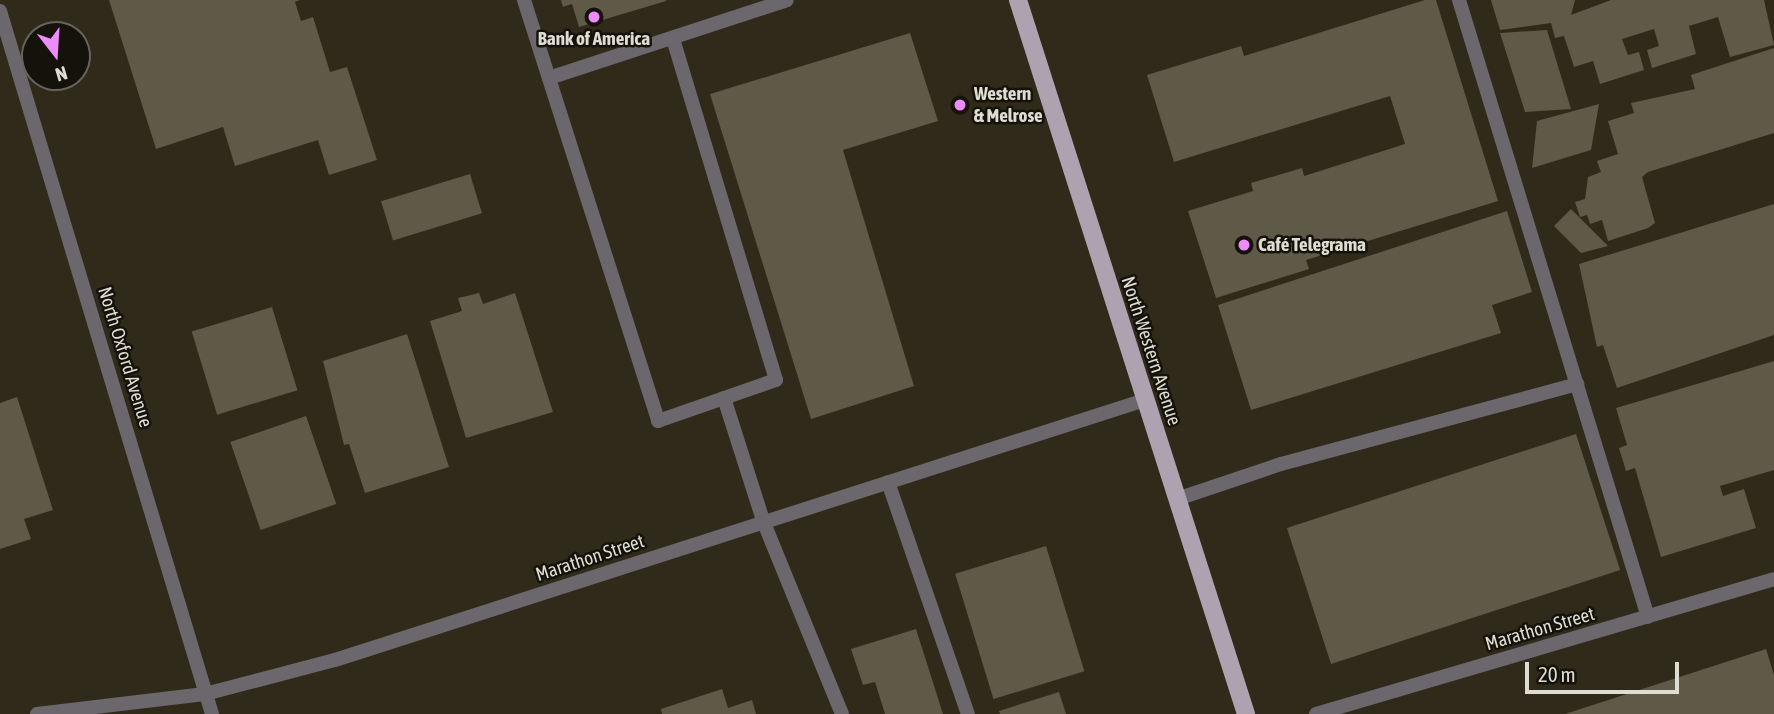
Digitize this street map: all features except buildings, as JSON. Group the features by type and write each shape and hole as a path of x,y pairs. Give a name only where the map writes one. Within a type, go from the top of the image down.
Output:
{"main road":[{"name":"North Western Avenue","path":"1018,0 1246,714"}],"street":[{"path":"524,0 658,421 776,380 673,38"},
{"path":"549,78 787,0"},
{"path":"1459,0 1648,617"},
{"name":"North Oxford Avenue","path":"0,11 212,714"},
{"path":"1177,499 1281,464 1577,384"},
{"path":"724,398 764,523 842,714"},
{"name":"Marathon Street","path":"37,714 205,694 335,660 1145,400"},
{"path":"888,482 968,714"},
{"name":"Marathon Street","path":"1316,714 1774,579"}],"place":[{"name":"Bank of America","path":"594,17"},
{"name":"Western & Melrose","path":"960,105"},
{"name":"Café Telegrama","path":"1244,245"}]}
